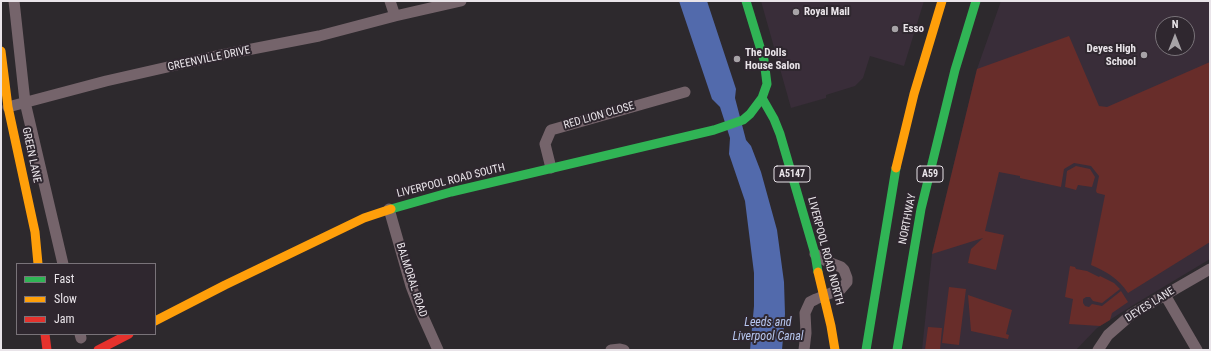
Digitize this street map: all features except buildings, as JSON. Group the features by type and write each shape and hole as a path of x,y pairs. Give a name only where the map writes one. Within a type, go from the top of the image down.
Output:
{"main road":[{"path":"746,1 764,60 767,84 762,98"},
{"name":"NORTHWAY","path":"866,350 896,168 914,94 942,1"},
{"name":"NORTHWAY","path":"897,350 922,209 955,70 976,1"},
{"name":"GREEN LANE","path":"1,51 8,106 35,232 38,263"},
{"name":"LIVERPOOL ROAD SOUTH","path":"156,320 342,227 364,218 389,209 451,192 714,130 743,120 750,114 762,98"},
{"name":"LIVERPOOL ROAD NORTH","path":"762,98 774,119 780,134 815,254 816,267 830,316 835,350"},
{"path":"45,335 47,350"},
{"path":"98,350 127,335"}],"street":[{"path":"14,1 25,102 63,263"},
{"path":"390,1 395,16"},
{"name":"GREENVILLE DRIVE","path":"8,106 106,81 216,56 319,36 395,16 461,1"},
{"name":"RED LION CLOSE","path":"551,168 545,144 552,130 685,92"},
{"name":"BALMORAL ROAD","path":"389,209 414,292 438,350"},
{"path":"804,350 806,332 805,313 810,302 841,290 847,282 844,270 841,267 828,262 815,254"},
{"name":"DEYES LANE","path":"1098,350 1108,335 1132,314 1210,269"},
{"path":"1165,295 1197,350"},
{"path":"611,350 624,350"}],"shaded area":[{"path":"761,1 924,1 904,66 870,56 863,78 855,86 826,95 826,98 791,108"},
{"path":"1001,1 1210,1 1210,259 1100,326 1076,350 922,350 932,254 977,69"},
{"path":"1069,36 1099,106 1107,107 1210,62 1210,242 1128,293 1112,276 1091,265 1105,195 1097,193 1096,191 1099,176 1091,166 1074,163 1064,169 1061,187 999,172 985,231 1004,235 996,270 968,263 971,249 983,238 932,254 977,69"},
{"path":"1076,166 1090,169 1095,177 1092,187 1078,185 1076,190 1065,187 1067,171"},
{"path":"1070,266 1087,271 1099,277 1100,276 1114,283 1120,289 1102,303 1093,301 1090,297 1086,297 1083,299 1085,306 1089,307 1092,304 1102,306 1121,291 1128,302 1112,313 1110,320 1100,326 1069,324 1073,299 1065,297"},
{"path":"949,287 966,289 959,345 942,343"},
{"path":"968,295 1012,310 1006,334 1009,335 1008,339 971,331"},
{"path":"928,327 942,328 940,350 925,350"}],"water":[{"name":"Leeds and Liverpool Canal","path":"679,1 707,1 736,89 735,98 746,140 751,146 761,172 777,230 784,282 785,314 782,350 750,350 754,306 754,273 745,201 729,154 730,138 720,107 712,99"}],"traffic: fast":[{"path":"746,1 764,60 767,84 762,98 774,119 780,134 815,254 818,272"},
{"path":"897,350 921,209 955,70 976,1"},
{"path":"391,209 451,192 714,130 743,120 750,114 762,98"},
{"path":"866,350 896,168"}],"traffic: slow":[{"path":"896,168 914,94 942,1"},
{"path":"1,51 8,107 35,232 38,263"},
{"path":"156,320 225,285 364,218 391,209"},
{"path":"818,272 831,326 835,350"}],"traffic: jam":[{"path":"45,335 47,350"},
{"path":"98,350 127,335"}],"place":[{"name":"Royal Mail","path":"796,12"},
{"name":"Esso","path":"895,29"},
{"name":"Deyes High School","path":"1144,55"},
{"name":"The Dolls House Salon","path":"737,59"}]}
